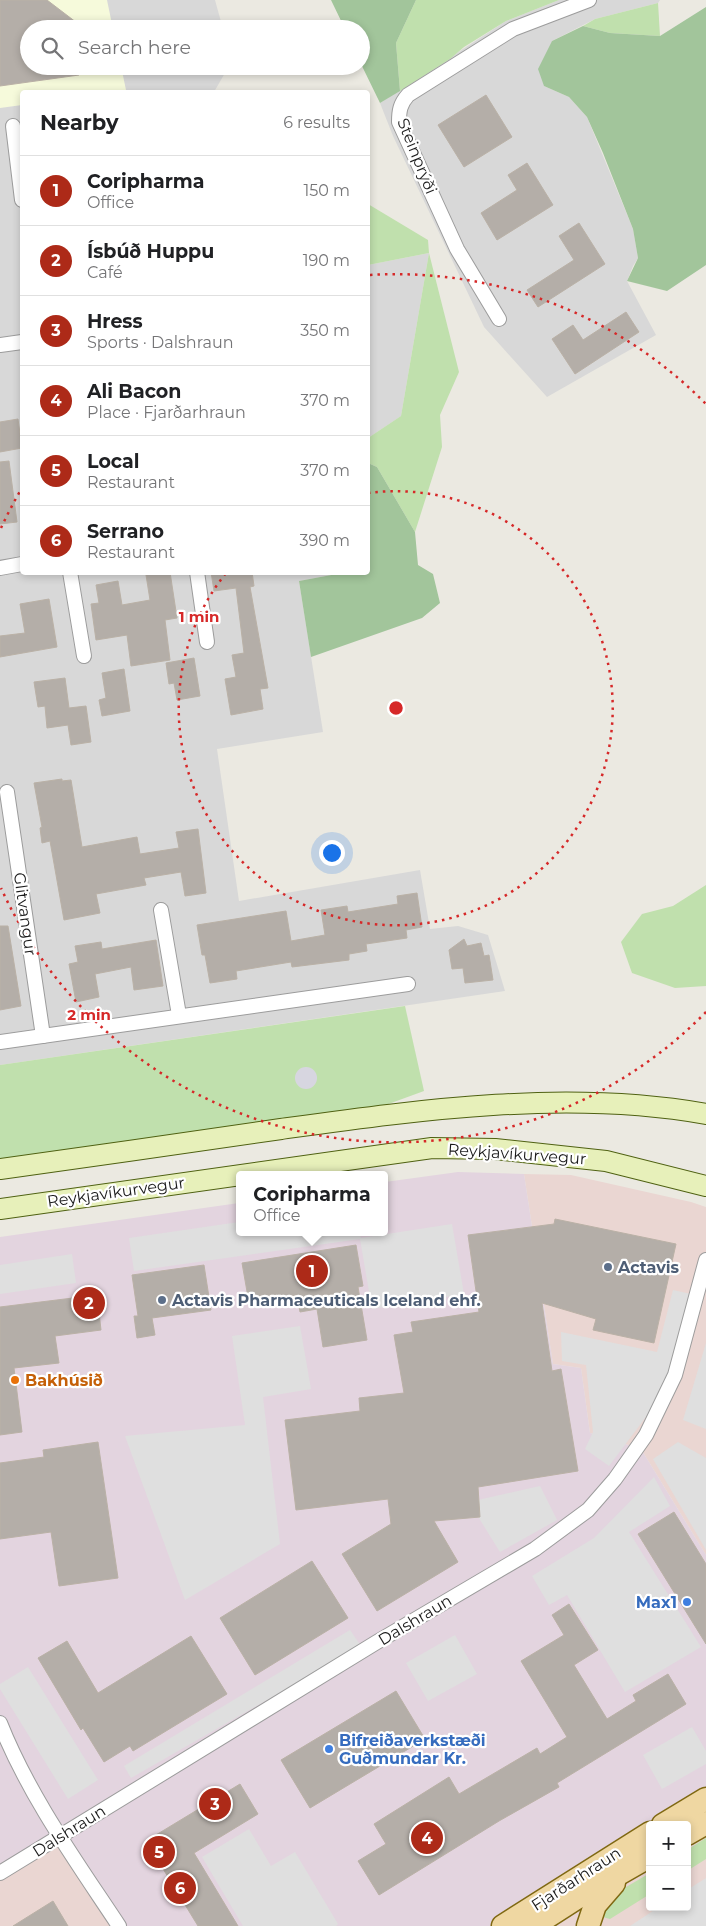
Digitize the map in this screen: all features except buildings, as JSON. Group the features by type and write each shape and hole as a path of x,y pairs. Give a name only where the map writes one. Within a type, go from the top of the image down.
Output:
{"main road":[{"path":"0,1169 357,1118 474,1107 568,1103 622,1104 706,1114"},
{"name":"Reykjavíkurvegur","path":"269,1171 432,1148 495,1149 606,1161 706,1186"},
{"name":"Reykjavíkurvegur","path":"0,1209 236,1176"},
{"path":"670,1821 706,1799"},
{"path":"691,1832 706,1823"},
{"name":"Fjarðarhraun","path":"540,1919 646,1836"},
{"path":"588,1926 600,1896 642,1860"},
{"name":"Fjarðarhraun","path":"503,1926 540,1919 642,1860"}],"street":[{"name":"Steinprýði","path":"499,319 457,249 399,122 399,112 402,102 408,95 513,29 589,0"},
{"path":"12,126 20,185"},
{"path":"0,345 20,342"},
{"path":"0,568 20,564"},
{"path":"70,575 84,656"},
{"path":"197,575 207,642"},
{"name":"Glitvangur","path":"7,792 43,1036"},
{"path":"161,910 179,1015"},
{"path":"0,1042 179,1015 408,984"},
{"name":"Dalshraun","path":"0,1873 392,1633 535,1549 588,1510 615,1478 646,1435 669,1390 675,1375 706,1260"},
{"path":"0,1723 11,1752 60,1837 119,1926"}],"shaded area":[{"path":"0,0 215,0 221,20 20,20 20,75 224,75 215,90 20,90 20,575 331,575 299,581 323,732 217,749 239,901 420,870 430,929 458,926 488,935 505,991 0,1065"},
{"path":"0,0 107,0 111,20 20,20 20,75 123,75 126,90 20,90 20,105 0,108"},
{"path":"331,0 416,0 396,43 400,91 380,103 366,75 370,75 370,20 341,20"},
{"path":"559,0 660,0 658,3 595,19 552,41 544,86 569,97 587,117 633,229 638,258 627,281 656,335 547,397 484,327 393,136 380,103 506,21"},
{"path":"706,7 706,265 667,291 627,281 638,258 633,229 603,153 587,117 569,97 544,86 538,69 552,41 583,26 610,33 660,36"},
{"path":"429,253 401,416 370,437 370,265"},
{"path":"370,464 377,467 415,532 418,565 433,574 440,603 422,618 311,657 299,581 331,575 370,575"},
{"path":"306,1067 314,1070 317,1078 314,1086 306,1089 298,1086 295,1078 298,1070"},
{"path":"458,1172 524,1174 553,1364 581,1368 590,1433 641,1449 706,1555 706,1812 667,1821 646,1821 646,1828 521,1926 119,1926 61,1833 0,1872 0,1237 236,1203 236,1236 388,1236 388,1182"},
{"path":"524,1174 571,1175 706,1207 706,1555 641,1449 590,1433 581,1368 553,1364"},
{"path":"236,1222 236,1236 360,1236 361,1238 388,1236 388,1234 452,1224 464,1294 372,1309 360,1239 134,1271 129,1238"},
{"path":"72,1254 76,1283 0,1294 0,1265"},
{"path":"673,1290 691,1294 661,1397 609,1466 585,1449 593,1432 586,1365 562,1361 561,1332 657,1352"},
{"path":"300,1326 311,1389 263,1397 280,1544 185,1600 125,1436 245,1425 232,1336"},
{"path":"706,1343 706,1429 683,1420"},
{"path":"678,1442 706,1458 706,1550 653,1459"},
{"path":"654,1477 670,1506 629,1532 701,1647 625,1692 567,1595 549,1605 532,1576 594,1538"},
{"path":"540,1486 557,1520 500,1552 469,1502"},
{"path":"350,1630 361,1646 131,1778 124,1766"},
{"path":"455,1635 477,1674 428,1701 406,1663"},
{"path":"28,1667 98,1780 68,1799 0,1689 0,1684"},
{"path":"692,1727 706,1751 706,1764 662,1789 643,1755"},
{"path":"706,1812 706,1926 521,1926 646,1848 646,1911 691,1911 691,1822"},
{"path":"249,1829 271,1866 295,1852 338,1924 336,1926 243,1926 202,1857"},
{"path":"61,1833 119,1926 0,1926 0,1872"},
{"path":"706,1878 706,1926 630,1926 653,1911 691,1911 691,1887"}],"green space":[{"path":"416,0 559,0 506,21 400,91 396,43"},
{"path":"658,3 660,36 610,33 583,26 595,19"},
{"path":"370,205 428,240 429,253 370,265"},
{"path":"429,253 459,372 440,415 442,447 415,532 377,467 370,464 370,437 401,416"},
{"path":"706,885 706,986 675,988 632,973 621,942 642,914 673,906"},
{"path":"405,1006 424,1091 383,1106 0,1160 0,1065"},
{"path":"706,1838 706,1859 691,1868 691,1866 691,1847"},
{"path":"646,1875 646,1896 610,1919 599,1916 609,1897"}],"place":[{"name":"Actavis","path":"608,1267"},
{"name":"Coripharma","path":"312,1271"},
{"name":"Actavis Pharmaceuticals Iceland ehf.","path":"162,1300"},
{"name":"Ísbúð Huppu","path":"89,1303"},
{"name":"Bakhúsið","path":"15,1380"},
{"name":"Max1","path":"687,1602"},
{"name":"Bifreiðaverkstæði Guðmundar Kr.","path":"329,1749"},
{"name":"Hress","path":"215,1804"},
{"name":"Ali Bacon","path":"427,1838"},
{"name":"Local","path":"159,1852"},
{"name":"Serrano","path":"180,1888"}]}
